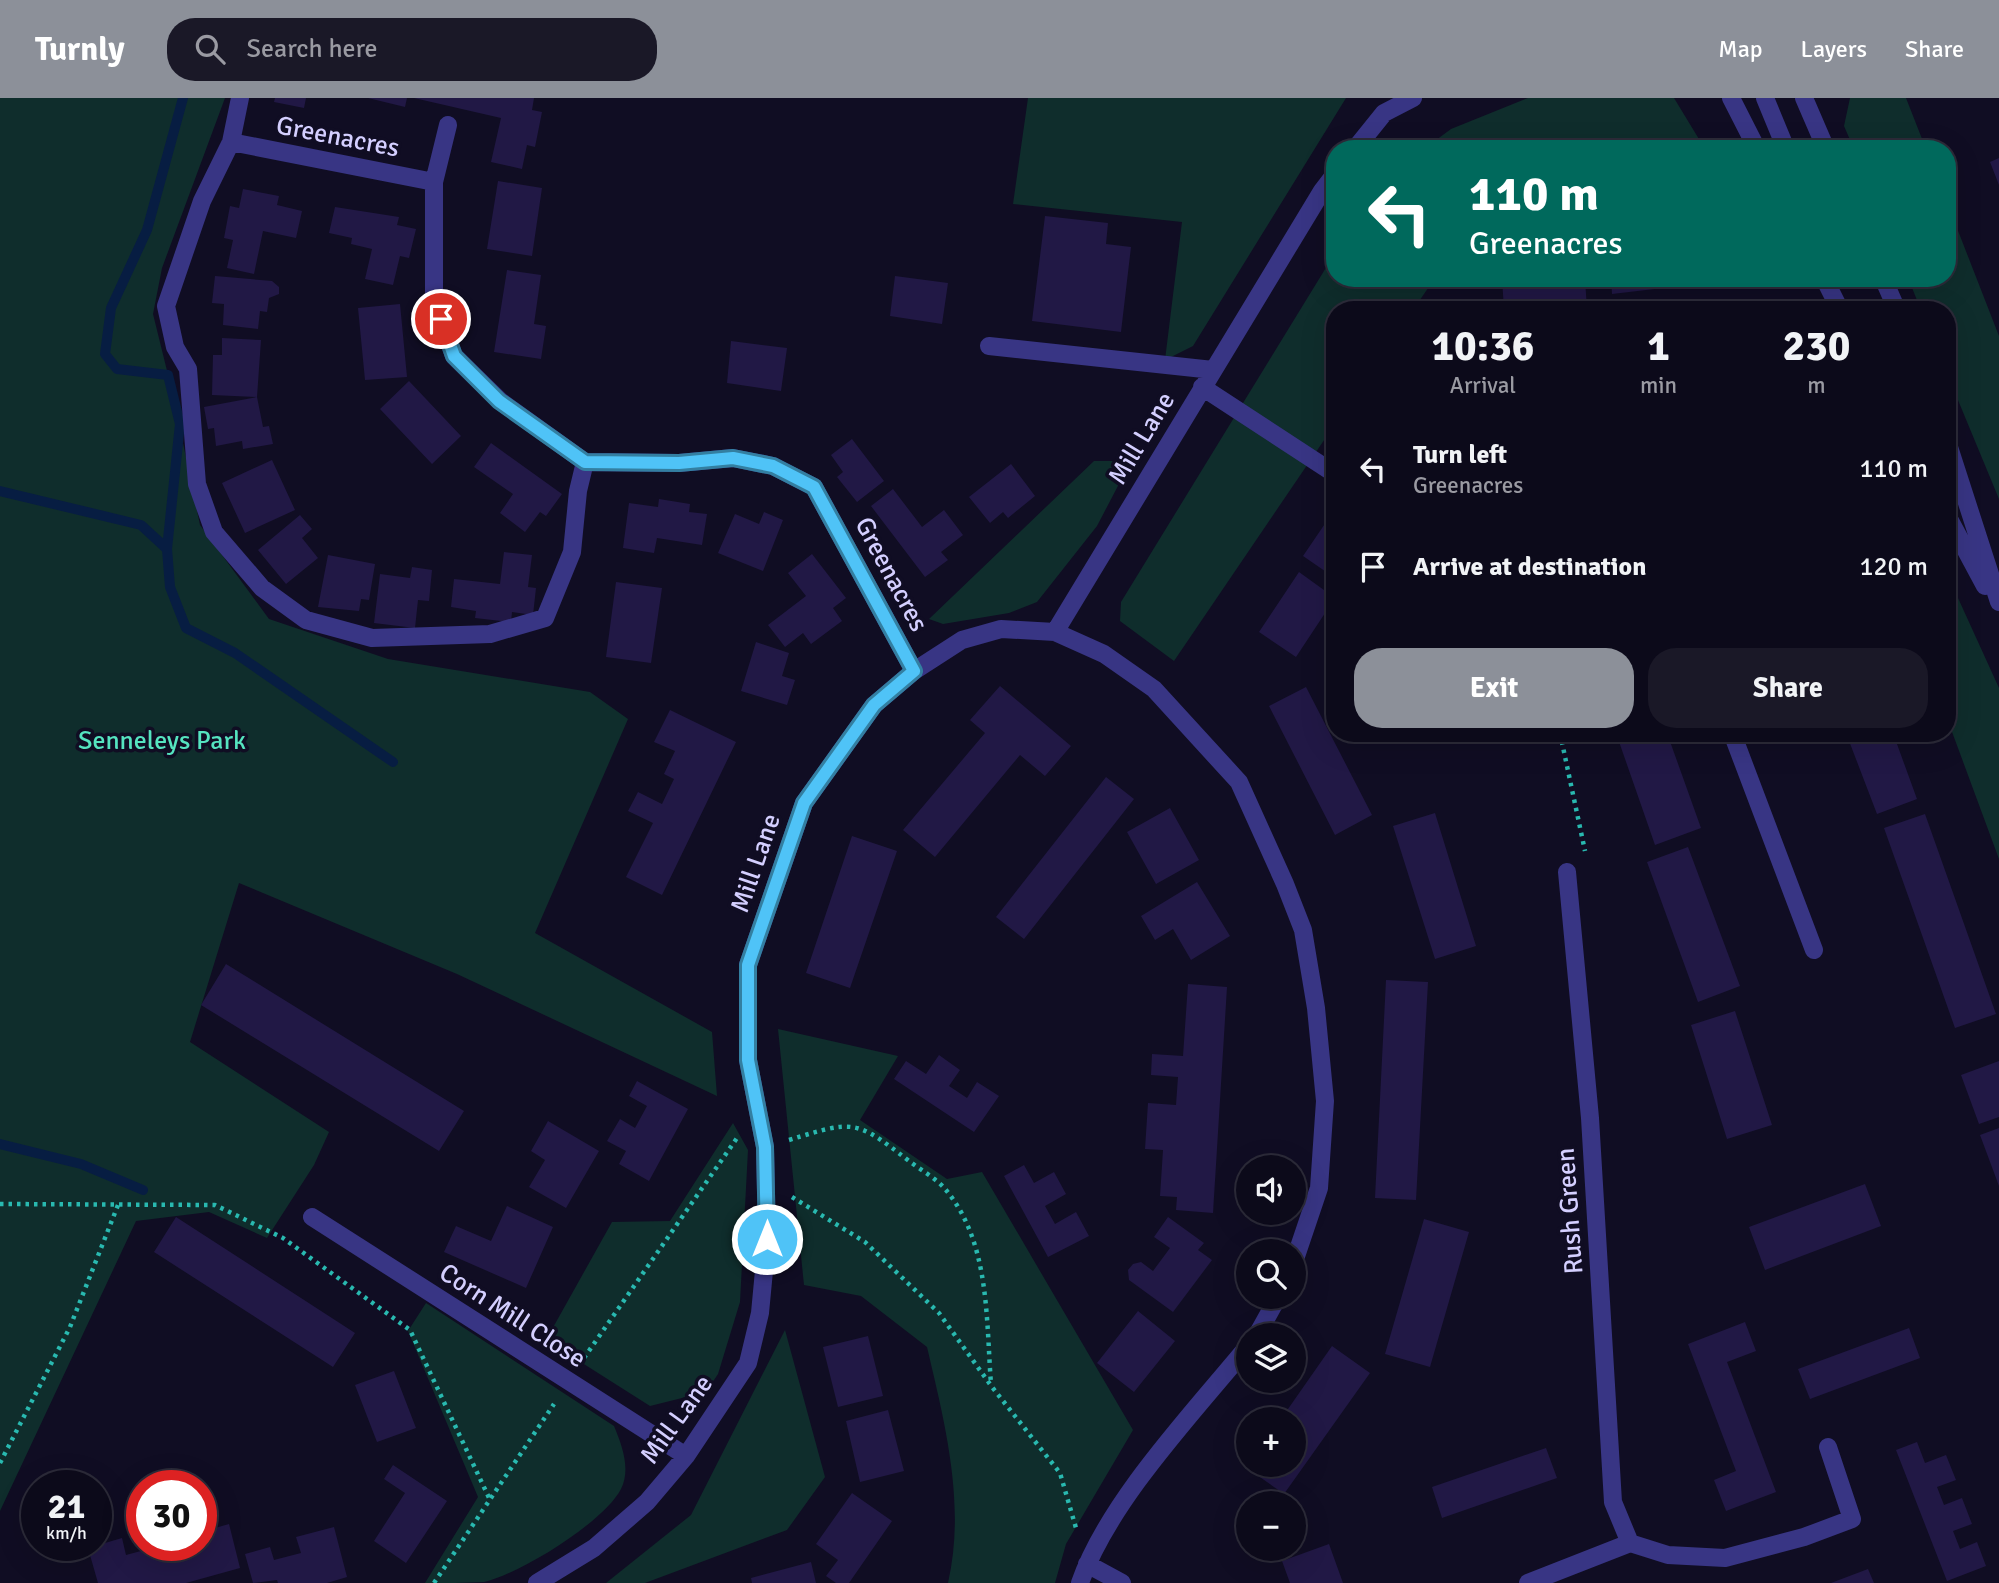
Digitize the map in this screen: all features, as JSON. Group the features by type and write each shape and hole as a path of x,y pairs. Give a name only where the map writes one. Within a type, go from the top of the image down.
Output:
{"street":[{"path":"240,98 231,142 202,201 166,306 175,347 188,369 197,484 214,532 262,588 306,620 372,638 489,634 545,618 572,552 578,491 585,462 499,401 454,356 434,301 434,182 448,125"},
{"path":"1361,140 1383,105 1413,98"},
{"path":"1731,98 1752,140"},
{"path":"1765,98 1782,140"},
{"path":"1804,98 1822,140"},
{"name":"Greenacres","path":"231,142 434,182"},
{"name":"Mill Lane","path":"537,1583 594,1548 647,1502 686,1456 748,1363 760,1313 765,1273 767,1182 765,1147 748,1060 748,965 804,803 874,705 914,671 962,640 988,632 1001,629 1055,632 1202,387 1326,188"},
{"path":"989,346 1213,370"},
{"path":"1202,387 1326,468"},
{"name":"Greenacres","path":"585,462 679,463 733,458 773,466 814,487 914,671"},
{"path":"1956,469 1999,602"},
{"path":"1956,532 1999,610"},
{"path":"1055,632 1104,654 1154,689 1198,736 1239,782 1286,884 1303,930 1317,1008 1325,1101 1319,1188 1302,1239"},
{"path":"1735,742 1814,950"},
{"name":"Rush Green","path":"1567,872 1590,1118 1614,1502 1630,1543"},
{"name":"Corn Mill Close","path":"312,1217 686,1456"},
{"path":"1080,1583 1087,1564 1140,1478 1236,1361"},
{"path":"1528,1583 1630,1543 1668,1555 1725,1558 1804,1536 1852,1519 1828,1447"},
{"path":"1087,1564 1122,1583"}],"path":[{"path":"1562,742 1587,850 1567,872"},
{"path":"434,1583 491,1502 568,1382 756,1111"},
{"path":"765,1147 838,1125 869,1130 945,1188 969,1223 979,1263 992,1387"},
{"path":"767,1182 865,1242 939,1313 992,1387 1060,1473 1087,1564"},
{"path":"0,1204 215,1205 284,1238 410,1330 491,1502"},
{"path":"0,1463 70,1327 118,1205"}],"green space":[{"name":"Senneleys Park","path":"0,98 225,98 162,268 153,314 200,525 269,619 388,659 590,692 628,719 535,933 712,1032 717,1096 457,974 239,883 190,1042 329,1132 314,1165 267,1238 209,1212 136,1221 0,1511"},
{"path":"1028,98 1346,98 1193,346 1165,360 1182,222 1013,204"},
{"path":"1528,98 1674,98 1700,140 1436,140 1451,129"},
{"path":"1850,98 1906,98 1922,140 1850,140 1844,126"},
{"path":"1956,226 1999,336 1999,499 1956,395 1956,301 1917,301 1912,287 1956,287"},
{"path":"1326,268 1326,287 1429,287 1419,301 1326,301 1326,437 1174,661 1120,621 1121,602"},
{"path":"1094,461 1131,461 1097,526 1037,602 1009,613 943,624 929,619"},
{"path":"1956,594 1999,688 1999,859 1956,742"},
{"path":"778,1029 898,1056 860,1120 947,1179 982,1172 1133,1430 1066,1544 1055,1583 948,1583 955,1524 954,1494 946,1435 927,1347 861,1296 804,1285"},
{"path":"733,1123 748,1150 740,1302 718,1374 706,1392 650,1406 546,1340 612,1222 670,1221"},
{"path":"426,1303 614,1426 624,1457 625,1473 621,1489 597,1516 580,1531 539,1558 484,1582 425,1583 478,1497 408,1331"},
{"path":"785,1330 825,1477 787,1530 645,1583 606,1583 691,1515"}],"building":[{"path":"275,98 306,98 304,108 274,102"},
{"path":"368,98 407,98 405,107"},
{"path":"414,98 534,98 532,110 542,112 535,147 527,145 522,169 491,162 501,118"},
{"path":"1999,158 1999,185 1990,162"},
{"path":"498,181 542,188 532,256 487,249"},
{"path":"243,189 279,196 277,205 302,211 296,238 263,231 254,274 227,268 233,240 224,238 230,206 239,208"},
{"path":"335,207 399,217 397,225 416,229 409,258 400,256 393,285 365,279 372,249 351,244 352,238 329,233"},
{"path":"1045,216 1108,223 1106,244 1131,247 1121,332 1032,321"},
{"path":"507,270 541,275 534,324 546,326 541,359 494,352"},
{"path":"215,276 272,281 279,287 279,294 269,298 267,312 260,311 258,329 223,325 224,304 212,303"},
{"path":"895,276 948,283 942,324 890,316"},
{"path":"1503,287 1586,287 1586,301 1503,301"},
{"path":"1612,287 1672,287 1612,294"},
{"path":"400,304 407,377 365,380 358,308"},
{"path":"222,338 261,340 257,397 212,395 213,355 222,355"},
{"path":"731,341 787,348 781,391 727,383"},
{"path":"409,381 461,436 432,464 380,409"},
{"path":"257,397 263,427 269,426 273,444 243,449 242,441 216,446 214,428 208,429 204,407"},
{"path":"852,439 884,481 857,502 837,477 843,472 831,455"},
{"path":"491,443 562,494 546,516 540,512 525,532 500,513 513,494 474,467"},
{"path":"272,460 295,510 245,533 222,483"},
{"path":"1011,464 1035,496 1008,518 1003,512 990,523 969,497"},
{"path":"893,489 922,527 944,510 963,535 941,552 948,560 925,577 871,506"},
{"path":"659,499 690,504 689,512 707,514 702,545 657,538 654,553 623,548 629,503 658,507"},
{"path":"764,512 783,520 763,571 718,553 735,514 759,524"},
{"path":"300,515 312,529 302,538 318,558 286,584 258,550"},
{"path":"1326,522 1326,572 1303,556"},
{"path":"504,552 532,555 528,587 536,588 533,615 512,612 511,622 475,618 476,611 451,607 454,579 500,584"},
{"path":"812,554 846,598 833,608 842,621 811,644 803,633 785,647 768,625 806,596 788,573"},
{"path":"328,555 375,564 369,600 361,599 359,611 318,607"},
{"path":"412,567 432,570 429,601 418,600 415,628 374,623 380,574 410,578"},
{"path":"1299,572 1326,592 1326,612 1296,657 1259,632"},
{"path":"616,582 662,588 651,663 606,657"},
{"path":"756,642 789,653 782,676 795,680 787,705 741,691"},
{"path":"1000,686 1071,746 1045,776 1020,755 935,857 903,830 985,733 970,720"},
{"path":"1306,687 1326,726 1326,742 1334,742 1372,815 1335,835 1269,706"},
{"path":"670,710 736,742 662,895 626,877 653,823 628,811 638,792 662,804 674,779 664,774 675,751 654,742"},
{"path":"1619,742 1670,742 1701,828 1655,845"},
{"path":"1849,742 1896,742 1917,799 1877,814"},
{"path":"1106,777 1134,799 1024,939 996,917"},
{"path":"1170,808 1199,860 1156,884 1127,832"},
{"path":"1435,813 1476,946 1435,959 1393,826"},
{"path":"1925,814 1996,1014 1955,1028 1884,828"},
{"path":"852,836 897,851 850,988 806,973"},
{"path":"1688,847 1740,986 1698,1002 1647,862"},
{"path":"1197,882 1230,936 1191,960 1173,929 1155,940 1141,916"},
{"path":"226,964 464,1111 439,1151 201,1005"},
{"path":"1386,980 1428,982 1416,1200 1375,1198"},
{"path":"1188,984 1227,987 1213,1213 1176,1210 1177,1197 1160,1196 1163,1150 1145,1149 1148,1103 1176,1105 1178,1077 1151,1075 1152,1054 1183,1056"},
{"path":"1735,1011 1772,1125 1727,1139 1691,1025"},
{"path":"939,1055 960,1070 949,1086 967,1098 977,1082 999,1096 974,1132 894,1079 906,1061 926,1074"},
{"path":"1999,1061 1999,1117 1979,1124 1961,1075"},
{"path":"637,1081 688,1109 649,1181 619,1164 626,1151 607,1141 620,1119 635,1128 647,1106 629,1096"},
{"path":"548,1121 599,1151 566,1208 529,1187 545,1160 531,1151"},
{"path":"1999,1128 1999,1186 1980,1135"},
{"path":"1024,1165 1034,1183 1054,1172 1066,1194 1045,1206 1055,1224 1076,1212 1089,1236 1048,1257 1004,1176"},
{"path":"1865,1184 1881,1226 1765,1270 1749,1227"},
{"path":"507,1206 553,1227 526,1288 444,1252 456,1226 491,1241"},
{"path":"176,1217 355,1333 333,1367 154,1252"},
{"path":"1168,1217 1204,1243 1198,1250 1212,1260 1173,1312 1129,1280 1128,1270 1133,1264 1141,1262 1153,1271 1170,1248 1154,1237"},
{"path":"1424,1219 1469,1232 1430,1367 1385,1354"},
{"path":"1138,1311 1175,1341 1134,1392 1097,1363"},
{"path":"1745,1322 1756,1351 1727,1362 1776,1492 1726,1511 1714,1480 1736,1471 1688,1344"},
{"path":"1909,1328 1920,1358 1810,1399 1798,1369"},
{"path":"868,1336 883,1396 838,1407 823,1347"},
{"path":"1332,1346 1370,1373 1306,1463 1306,1407 1289,1407 1299,1393 1306,1393 1306,1383"},
{"path":"394,1371 416,1428 377,1442 355,1385"},
{"path":"888,1410 904,1471 860,1482 846,1421"},
{"path":"1917,1442 1925,1463 1946,1455 1956,1480 1937,1487 1944,1505 1962,1498 1972,1524 1953,1531 1960,1549 1977,1542 1986,1566 1947,1581 1896,1450"},
{"path":"1546,1448 1557,1478 1442,1518 1432,1487"},
{"path":"393,1465 447,1501 406,1563 374,1541 405,1493 384,1479"},
{"path":"1260,1477 1296,1477 1286,1491 1280,1491"},
{"path":"852,1493 892,1521 849,1583 836,1583 826,1576 838,1560 816,1544"},
{"path":"229,1524 240,1568 186,1583 98,1583 92,1561 112,1561 112,1541 122,1538 126,1561 217,1561 217,1527"},
{"path":"334,1527 347,1577 327,1583 278,1583 277,1580 253,1583 245,1554 270,1547 274,1560 301,1553 296,1537"},
{"path":"1329,1544 1343,1583 1290,1583 1282,1561 1306,1561 1306,1552"},
{"path":"811,1562 816,1583 752,1583 751,1578"},
{"path":"1868,1569 1874,1583 1831,1583"}],"waterway":[{"path":"167,549 180,424 168,375 117,369 105,354 111,308 147,230 183,98"},
{"path":"0,491 141,525 167,549 170,587 186,628 235,653 393,762"},
{"path":"0,1144 81,1164 143,1190"}],"route":[{"path":"441,319 454,356 499,401 585,462 679,463 733,458 773,466 814,487 914,671 874,705 804,803 748,965 748,1060 765,1147 767,1239"}]}
